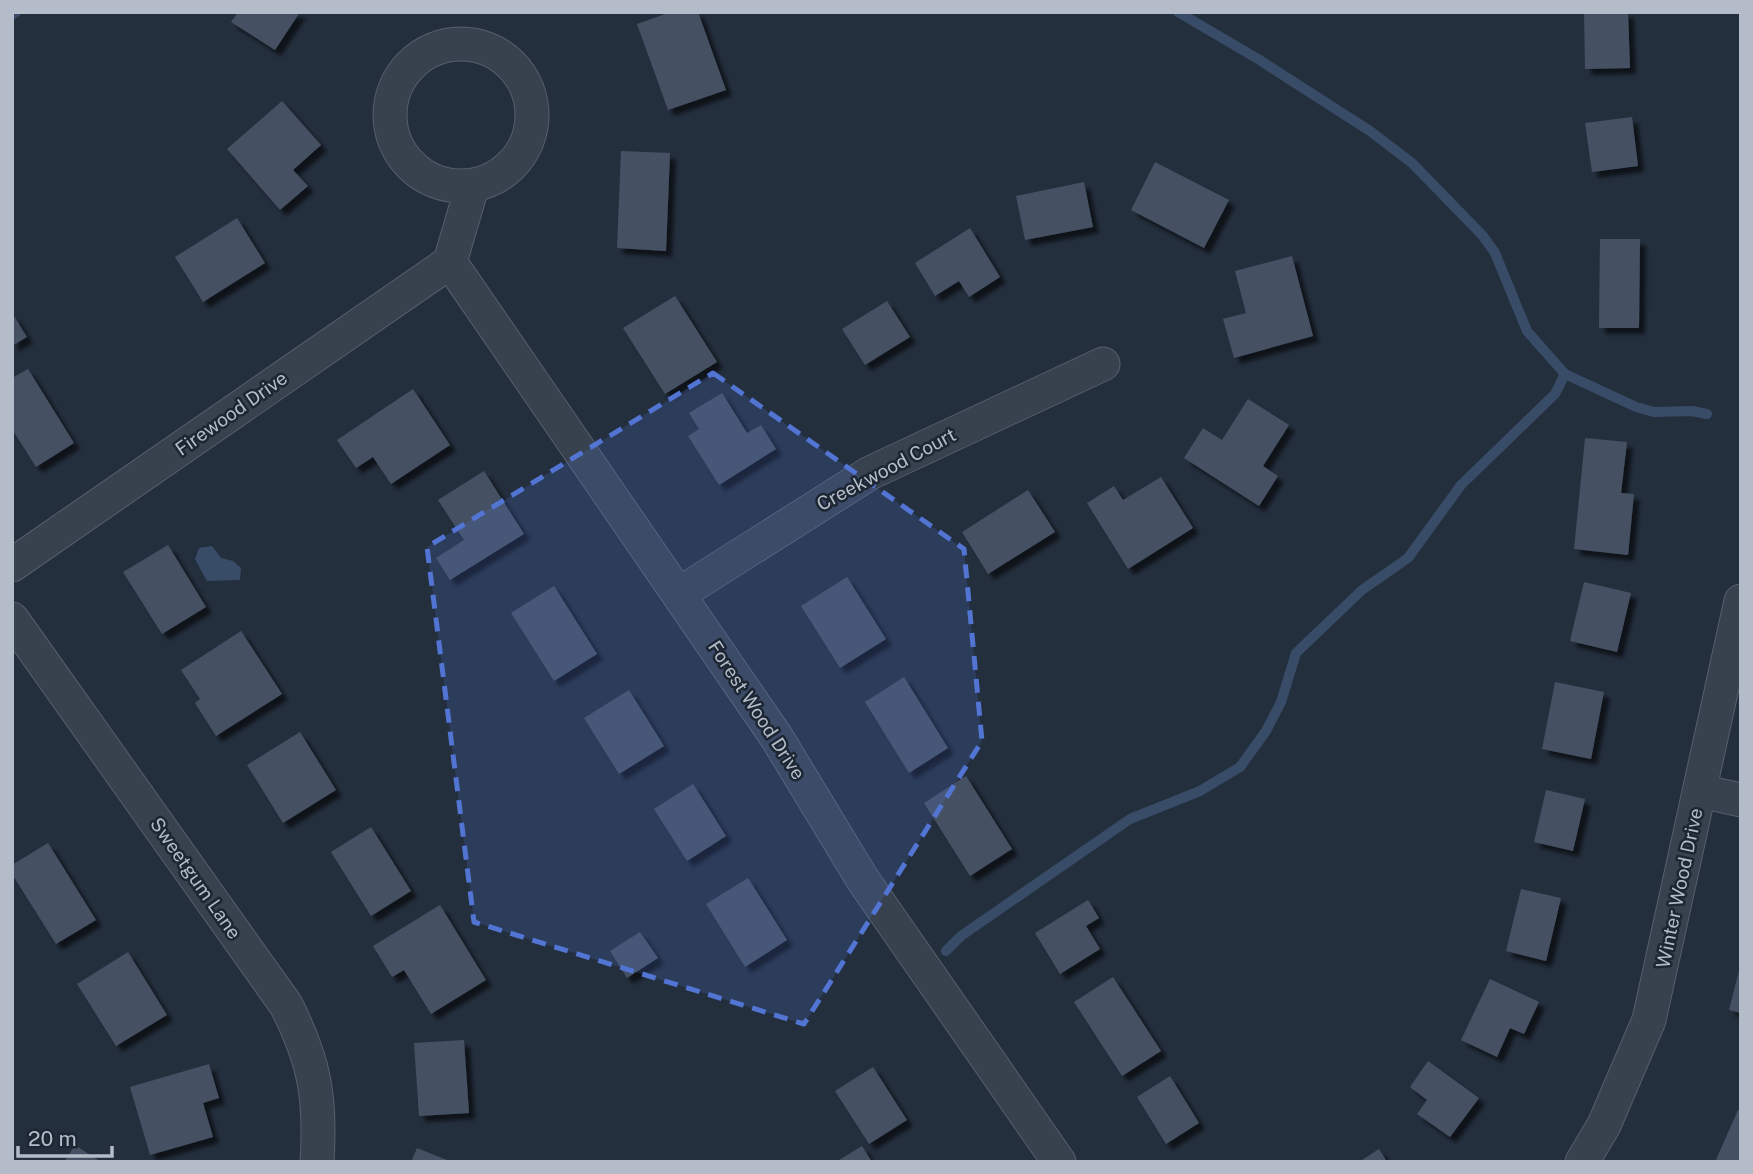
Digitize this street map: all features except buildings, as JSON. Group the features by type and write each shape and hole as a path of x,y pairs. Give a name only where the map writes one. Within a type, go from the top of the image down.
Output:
{"street":[{"path":"448,45 482,47 501,56 513,65 525,84 532,103 531,135 523,152 497,178 472,187 450,187 432,181 413,168 396,144 390,119 393,95 399,79 413,62 430,50 448,45"},
{"path":"450,262 472,187"},
{"name":"Firewood Drive","path":"12,565 450,262"},
{"name":"Forest Wood Drive","path":"450,262 777,737 863,880 1059,1162"},
{"name":"Creekwood Court","path":"679,594 870,473 1103,364"},
{"name":"Winter Wood Drive","path":"1582,1162 1604,1125 1649,1020 1741,601"},
{"name":"Sweetgum Lane","path":"12,619 286,1005 305,1043 314,1077 320,1112 317,1162"},
{"path":"1700,791 1741,800"}],"highlighted area":[{"path":"713,373 964,549 982,741 804,1024 474,922 427,547"}],"water":[{"path":"212,546 221,558 233,561 241,568 240,580 207,581 195,559 199,548"}],"waterway":[{"path":"12,15 16,12"},
{"path":"1178,12 1258,59 1370,131 1412,163 1483,236 1495,253 1527,331 1565,374 1636,407 1654,412 1692,411 1707,414"},
{"path":"946,951 961,936 1130,819 1200,791 1240,767 1266,731 1281,702 1296,653 1362,590 1408,558 1461,485 1555,394 1565,374"}]}
